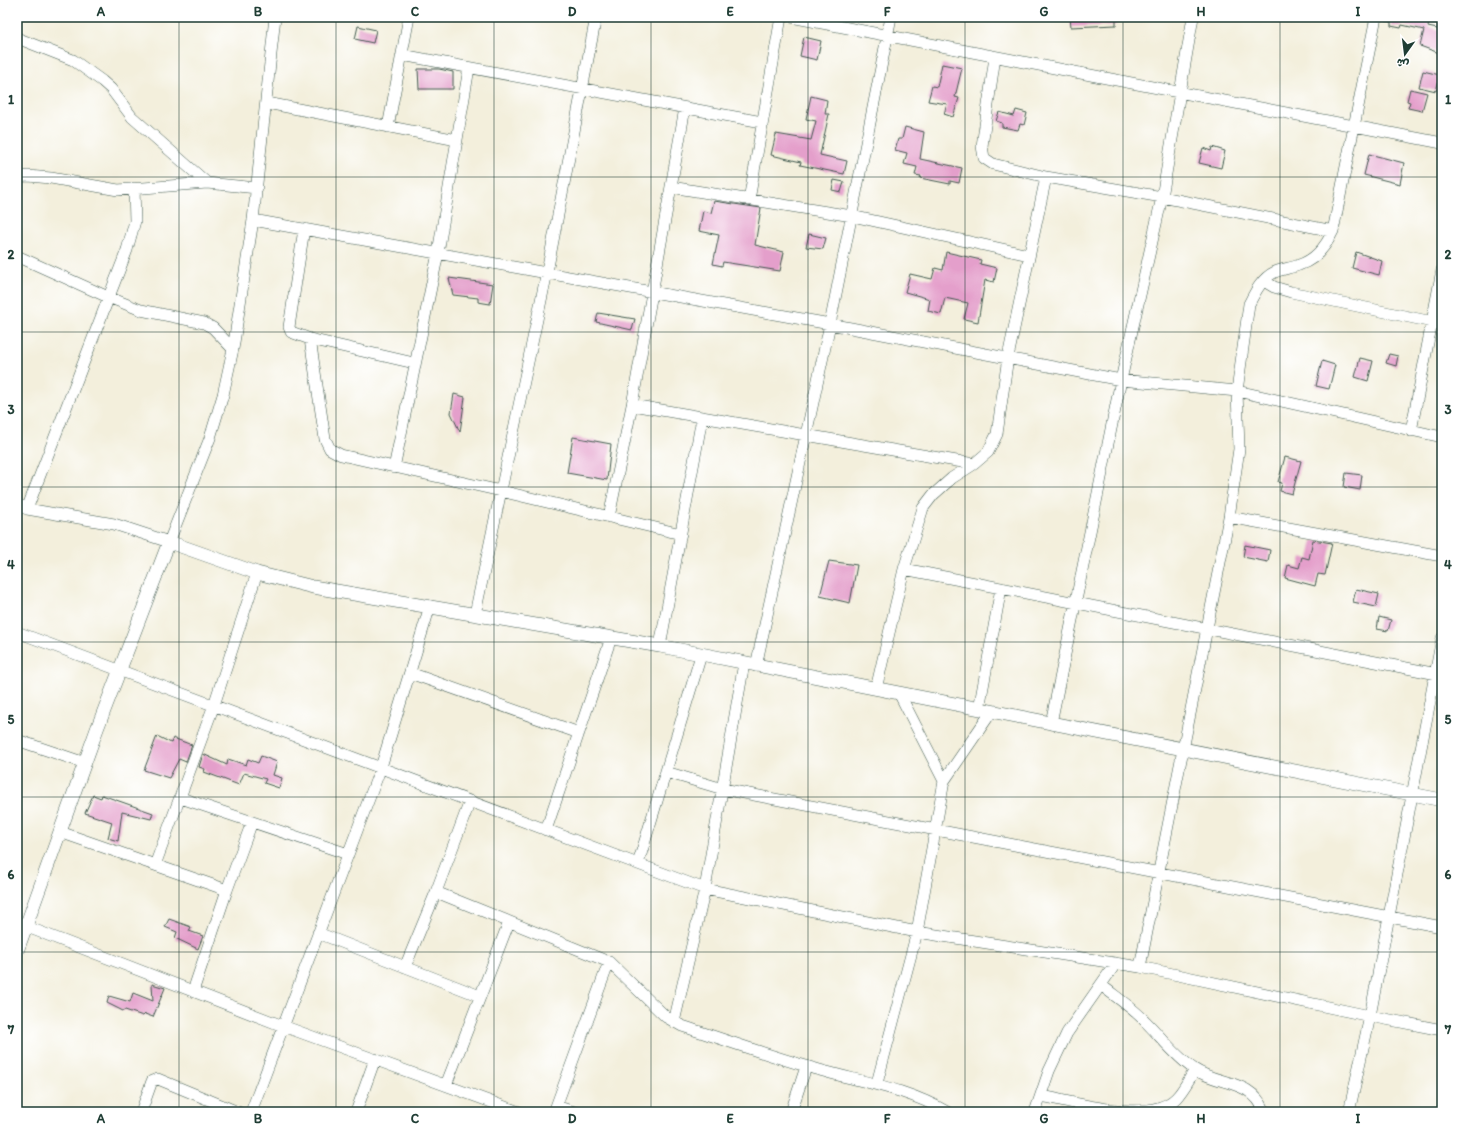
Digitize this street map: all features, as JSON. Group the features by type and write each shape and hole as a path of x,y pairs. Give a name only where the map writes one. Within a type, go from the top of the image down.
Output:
{"street":[{"path":"17,952 22,924 60,832 119,669 210,438 224,395 233,349 253,220 267,103 275,17"},
{"path":"388,127 409,17"},
{"path":"475,614 547,272 596,17"},
{"path":"748,200 780,17"},
{"path":"791,17 1180,91 1442,143"},
{"path":"674,1022 705,889 723,789 750,664 806,435 830,324 891,17"},
{"path":"1051,723 1122,380 1162,197 1194,17"},
{"path":"1140,967 1228,517 1239,449 1237,391 1249,304 1255,291 1274,272 1300,265 1311,259 1320,251 1333,231 1376,17"},
{"path":"17,38 73,60 102,81 111,89 132,117 207,183"},
{"path":"402,55 762,122"},
{"path":"994,56 982,146 984,158 993,164 1046,177 1162,197 1333,231"},
{"path":"394,468 414,363 438,253 469,68"},
{"path":"267,103 456,140"},
{"path":"609,517 632,405 685,108"},
{"path":"17,177 28,176 51,178 118,190 207,183 257,188"},
{"path":"876,689 904,569 923,508 933,494 988,452 996,434 1008,357 1046,177"},
{"path":"671,187 852,216 1029,255"},
{"path":"134,188 135,221 133,234 22,506 114,524 257,573 313,586 660,646 1442,800"},
{"path":"253,220 830,324 1122,380 1237,391 1442,437"},
{"path":"304,229 289,327 291,332 310,339 414,363"},
{"path":"17,256 108,297 141,310 204,322 213,328 233,349"},
{"path":"1411,431 1437,323 1442,270"},
{"path":"1264,281 1274,287 1291,292 1437,323"},
{"path":"310,339 325,438 330,448 341,455 681,534"},
{"path":"632,405 974,464"},
{"path":"660,646 702,418"},
{"path":"1228,517 1442,556"},
{"path":"904,569 1438,675"},
{"path":"155,866 214,705 257,573"},
{"path":"979,709 1001,588"},
{"path":"251,1112 381,767 430,606"},
{"path":"17,632 705,889 917,932 1140,967 1442,1030"},
{"path":"546,830 611,638"},
{"path":"1349,1112 1370,1016 1413,794 1438,675 1442,638"},
{"path":"638,864 701,655"},
{"path":"410,672 579,733"},
{"path":"899,694 944,781"},
{"path":"877,1083 917,932 944,781 992,711"},
{"path":"17,740 85,763"},
{"path":"666,772 723,789 1442,927"},
{"path":"181,798 348,854"},
{"path":"405,968 436,892 470,801"},
{"path":"193,991 252,822"},
{"path":"60,832 227,890"},
{"path":"436,892 609,962 674,1022 806,1067 877,1083 909,1094 946,1112"},
{"path":"446,1085 509,922"},
{"path":"22,924 283,1026 519,1112"},
{"path":"318,933 480,996"},
{"path":"574,1112 555,1109 609,962"},
{"path":"1036,1112 1049,1071 1067,1033 1116,964"},
{"path":"1101,986 1133,1009 1170,1049 1196,1070 1246,1088 1262,1105 1265,1112"},
{"path":"356,1112 375,1059"},
{"path":"791,1112 806,1067"},
{"path":"1041,1096 1126,1112 1142,1112 1167,1104 1176,1098 1196,1070"},
{"path":"141,1112 152,1081 158,1079 238,1112"}],"building":[{"path":"1070,17 1116,17 1116,25 1071,27"},
{"path":"1386,17 1430,17 1428,27 1442,30 1442,54 1420,46 1424,30 1402,25 1401,28 1391,26 1391,22 1386,21"},
{"path":"358,26 376,30 373,43 355,39"},
{"path":"804,37 821,41 817,60 800,56"},
{"path":"942,64 962,68 955,97 959,98 953,117 944,114 947,104 928,101 932,86 937,87"},
{"path":"418,69 439,69 453,72 453,89 419,89"},
{"path":"1423,71 1440,75 1436,91 1419,87"},
{"path":"1410,89 1427,93 1422,111 1408,108 1410,102 1407,101"},
{"path":"811,96 827,100 825,114 829,114 820,155 847,161 844,174 800,165 801,162 771,155 776,134 811,140 816,121 806,119"},
{"path":"1016,110 1027,113 1024,125 1020,124 1018,130 1002,127 1002,123 996,121 999,112 1014,116"},
{"path":"905,127 924,132 920,159 962,168 959,183 950,181 950,184 920,178 921,176 915,175 917,167 904,164 907,153 895,150 898,139 902,139"},
{"path":"1212,147 1225,151 1221,168 1199,163 1203,148 1211,151"},
{"path":"1369,154 1404,163 1400,184 1364,175"},
{"path":"834,180 844,182 841,192 832,190"},
{"path":"714,201 761,208 755,245 784,252 780,271 723,262 722,266 713,264 719,235 699,231 703,211 711,213"},
{"path":"809,234 826,238 823,249 806,247"},
{"path":"946,252 981,260 980,264 997,268 994,282 985,280 978,322 964,319 968,303 945,298 941,314 928,311 930,299 905,292 910,274 932,279 935,268 943,270"},
{"path":"1356,252 1382,261 1379,275 1352,268"},
{"path":"449,278 493,284 490,304 478,302 478,298 453,295"},
{"path":"598,313 635,319 632,330 596,322"},
{"path":"1389,354 1398,356 1396,366 1386,363"},
{"path":"1360,358 1373,361 1368,381 1355,377"},
{"path":"1322,361 1335,365 1329,389 1316,386"},
{"path":"454,394 465,397 460,432 451,413"},
{"path":"573,437 611,444 607,480 567,473"},
{"path":"1285,457 1301,461 1292,494 1280,491 1282,483 1278,482"},
{"path":"1346,473 1362,475 1360,490 1344,487"},
{"path":"1313,540 1332,543 1325,575 1318,574 1315,586 1285,578 1288,565 1299,568 1302,557 1309,559"},
{"path":"1245,545 1270,550 1268,562 1243,557"},
{"path":"829,561 857,565 850,603 820,596"},
{"path":"1356,589 1379,594 1376,607 1353,602"},
{"path":"1379,617 1391,620 1388,631 1377,629"},
{"path":"157,736 171,743 173,738 192,745 186,762 179,759 169,778 144,770"},
{"path":"203,754 227,765 228,759 246,765 248,759 258,763 261,756 277,762 273,775 282,778 279,788 264,783 266,779 244,773 239,785 204,772 205,769 199,767"},
{"path":"93,795 101,798 102,795 153,813 151,819 122,812 118,841 108,838 112,822 85,813"},
{"path":"169,919 191,927 189,931 203,936 198,949 175,938 177,932 165,927"},
{"path":"152,984 165,988 153,1017 145,1014 143,1016 125,1010 123,1011 107,1003 109,996 130,1002 133,993 153,1001"}]}
